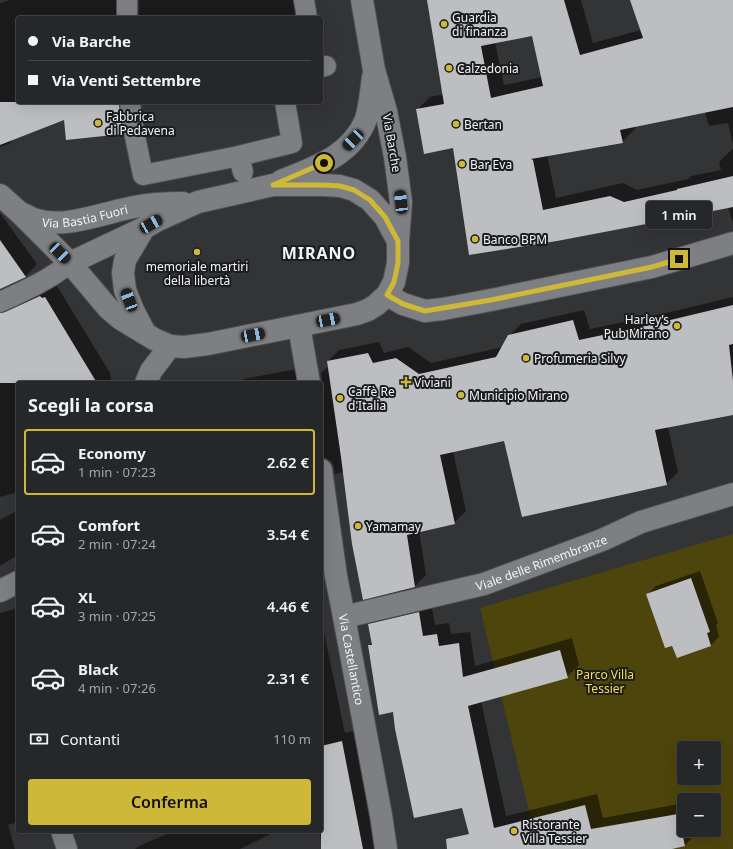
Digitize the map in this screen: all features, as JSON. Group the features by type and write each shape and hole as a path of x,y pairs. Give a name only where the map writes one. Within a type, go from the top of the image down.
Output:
{"street":[{"path":"127,0 127,16"},
{"path":"304,0 307,16"},
{"name":"Via Barche","path":"362,0 374,70 386,111 395,157 401,202 398,263 394,282 387,295"},
{"name":"Via Barche","path":"273,185 324,163 343,151 353,140 366,119 374,70"},
{"path":"130,104 132,122 143,175 241,164 292,143 285,104"},
{"path":"198,202 273,185 340,186 354,190 370,200 385,217 398,241"},
{"name":"Via Bastia Fuori","path":"0,195 70,263 108,308 121,319 154,339 170,346"},
{"name":"Via Bastia Fuori","path":"20,213 38,220 50,222 70,222 134,207 198,202"},
{"name":"Via Bastia Fuori","path":"70,263 198,202"},
{"path":"144,228 125,260 123,273 125,290 145,333"},
{"path":"147,381 151,371 170,346 190,346 357,314 376,305 387,295 403,304 425,311 443,309 652,267 733,243"},
{"path":"0,302 26,290 58,272 70,263"},
{"path":"299,326 309,381"},
{"name":"Via Castellantico","path":"323,484 336,576 381,815 386,849"},
{"name":"Viale delle Rimembranze","path":"344,617 484,584 602,540 641,522 733,494"},
{"path":"0,591 16,583"},
{"path":"62,833 66,849"}],"green space":[{"name":"Parco Villa Tessier","path":"733,534 733,849 570,849 535,836 480,608"}],"building":[{"path":"427,0 564,0 580,55 643,38 630,0 733,0 733,107 620,130 623,143 531,159 533,160 543,210 610,196 624,202 733,176 733,207 557,241 469,255 453,148 424,154 416,109 444,104","holes":["532,36 543,86 491,98 481,46"]},
{"path":"0,102 16,102 16,104 119,104 123,134 66,140 64,120 0,145"},
{"path":"0,240 26,277 0,289"},
{"path":"40,296 42,298 45,297 96,381 16,381 16,383 0,383 0,313"},
{"path":"733,305 733,344 729,345 733,381 733,415 655,430 667,485 522,517 504,441 440,455 455,524 407,535 415,587 363,600 352,544 327,361 368,353 373,363 396,358 419,374 496,357 508,335 573,320 579,340"},
{"path":"691,578 710,632 707,633 711,646 677,658 672,646 665,648 646,594"},
{"path":"419,612 423,636 437,634 439,646 459,643 463,677 560,650 568,678 468,706 494,828 585,805 591,829 677,814 677,837 683,837 685,846 672,849 447,849 446,839 469,834 462,808 414,818 395,729 393,712 379,715 368,645 372,645 368,624"},
{"path":"342,741 363,849 321,849 321,833 323,833 323,746"}],"place":[{"name":"Guardia di finanza","path":"444,24"},
{"name":"Calzedonia","path":"449,68"},
{"name":"Fabbrica di Pedavena","path":"98,123"},
{"name":"Bertan","path":"456,124"},
{"name":"Bar Eva","path":"462,164"},
{"name":"Banco BPM","path":"475,239"},
{"name":"memoriale martiri della libertà","path":"197,252"},
{"name":"Harley’s Pub Mirano","path":"677,326"},
{"name":"Profumeria Silvy","path":"526,358"},
{"name":"Viviani","path":"406,382"},
{"name":"Municipio Mirano","path":"461,395"},
{"name":"Caffè Re d'Italia","path":"340,398"},
{"name":"Yamamay","path":"358,526"},
{"name":"Ristorante Villa Tessier","path":"514,831"}],"district":[{"name":"MIRANO","path":"319,253"}],"route":[{"path":"324,163 273,185 340,186 354,190 370,200 385,217 398,241 398,263 394,282 387,295 403,304 425,311 491,300 623,273 652,267 679,259"}]}
